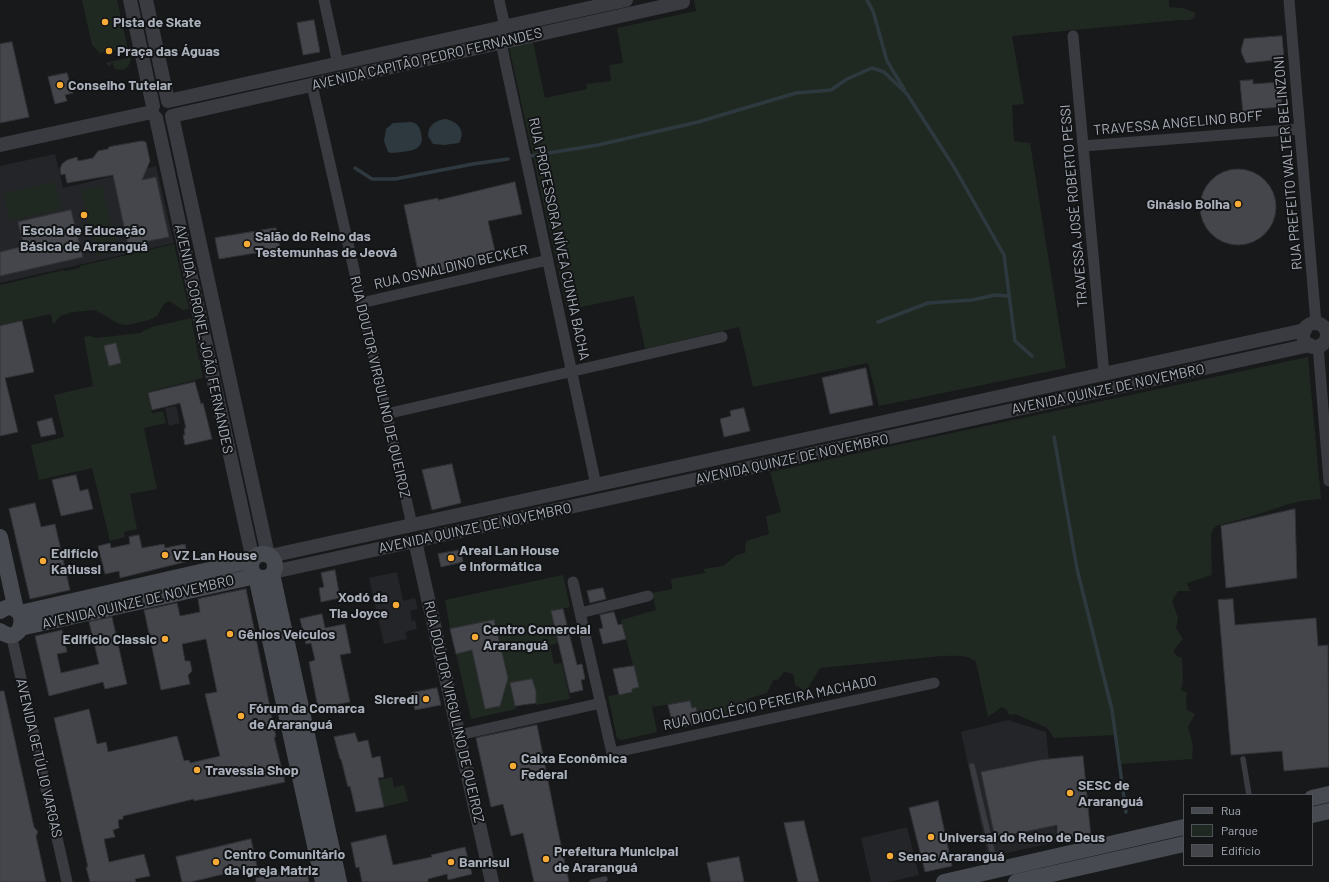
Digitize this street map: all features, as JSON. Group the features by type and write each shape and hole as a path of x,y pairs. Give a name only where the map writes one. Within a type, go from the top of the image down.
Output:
{"main road":[{"name":"AVENIDA GETÚLIO VARGAS","path":"0,537 9,624"},
{"path":"273,573 266,578 259,577 254,568 258,555 269,556 274,562 275,569 273,573 340,882"},
{"name":"AVENIDA QUINZE DE NOVEMBRO","path":"9,624 254,568"},
{"name":"AVENIDA CORONEL JOÃO FERNANDES","path":"254,568 323,882"},
{"path":"1313,798 1329,794"},
{"path":"1313,815 1329,812"},
{"path":"944,882 1183,827"},
{"path":"1016,882 1039,879 1183,844"}],"street":[{"name":"AVENIDA CORONEL JOÃO FERNANDES","path":"130,0 254,568"},
{"path":"146,0 168,101 173,108 172,116 166,120 159,120 154,112"},
{"path":"324,0 338,64"},
{"path":"499,0 506,27"},
{"name":"AVENIDA CAPITÃO PEDRO FERNANDES","path":"168,101 626,0"},
{"name":"RUA PREFEITO WALTER BELINZONI","path":"1289,0 1318,326"},
{"name":"AVENIDA CAPITÃO PEDRO FERNANDES","path":"172,116 683,1"},
{"name":"RUA PROFESSORA NÍVEA CUNHA BACHA","path":"506,27 501,43 596,485"},
{"name":"TRAVESSA JOSÉ ROBERTO PESSI","path":"1073,36 1104,374"},
{"name":"RUA DOUTOR VIRGULINO DE QUEIROZ","path":"312,85 412,525"},
{"path":"154,112 158,101 168,101"},
{"path":"0,146 154,112"},
{"name":"AVENIDA CORONEL JOÃO FERNANDES","path":"172,116 269,556"},
{"name":"TRAVESSA ANGELINO BOFF","path":"1083,146 1300,129"},
{"name":"RUA OSWALDINO BECKER","path":"361,303 548,260"},
{"path":"1320,344 1305,340 1304,334 1318,326 1327,332 1327,336 1320,344 1329,482"},
{"name":"AVENIDA QUINZE DE NOVEMBRO","path":"269,556 1318,326"},
{"path":"386,414 722,337"},
{"name":"AVENIDA QUINZE DE NOVEMBRO","path":"273,573 1320,344"},
{"path":"412,525 407,528 405,535 408,540 416,541"},
{"name":"RUA DOUTOR VIRGULINO DE QUEIROZ","path":"416,541 492,882"},
{"path":"459,735 601,703 573,582"},
{"path":"580,613 648,596"},
{"name":"AVENIDA GETÚLIO VARGAS","path":"9,624 67,882"},
{"name":"RUA DIOCLÉCIO PEREIRA MACHADO","path":"601,703 612,753 934,683"}],"lane":[{"path":"1243,759 1249,794"},
{"path":"972,766 996,870"},
{"path":"592,882 606,878"}],"shaded area":[{"path":"446,119 451,120 460,128 462,135 459,143 444,145 433,144 428,136 429,129 436,122"},
{"path":"411,122 417,125 420,129 422,140 418,148 408,151 388,152 384,141 386,129 393,123"},
{"name":"Escola de Educação Básica de Araranguá","path":"55,154 63,188 156,166 174,243 0,283 0,166"},
{"path":"176,406 180,423 169,426 165,408"},
{"name":"Xodó da Tia Joyce","path":"397,572 403,601 415,598 418,609 410,611 412,621 415,620 417,629 405,632 407,639 384,644 369,578"},
{"path":"1008,720 1046,732 1057,842 988,857 961,732"},
{"name":"Senac Araranguá","path":"907,827 919,875 889,882 871,882 861,838"}],"green space":[{"name":"Pista de Skate","path":"82,0 117,0 128,49 100,53 92,45"},
{"path":"694,0 1169,0 1169,7 1183,8 1195,13 1195,17 1188,20 1012,36 1024,104 1012,105 1014,141 1030,143 1066,368 879,406 868,363 753,387 739,327 645,349 634,296 567,310 509,47 533,42 545,98 587,89 586,84 611,81 609,65 623,63 617,28 696,11"},
{"path":"131,57 130,64 126,68 120,70 114,68 113,63 111,63 110,67 106,63"},
{"path":"55,182 62,209 10,221 4,193"},
{"path":"102,185 118,251 97,256 81,190"},
{"path":"174,244 189,309 183,310 169,301 164,304 157,316 149,320 127,325 119,324 95,310 73,312 60,316 53,325 51,314 0,325 0,285 64,270 80,268 80,266"},
{"path":"191,318 203,378 147,392 152,413 163,411 166,423 144,428 157,489 130,494 137,529 124,532 125,537 110,541 92,468 39,480 31,445 64,437 54,395 93,386 84,337 90,336 96,338 140,333 152,327"},
{"path":"1308,357 1321,499 1289,504 1216,526 1212,531 1211,536 1212,575 1187,583 1190,591 1178,591 1172,601 1178,618 1176,628 1183,639 1173,651 1177,656 1182,658 1183,682 1181,690 1187,693 1187,710 1195,714 1188,727 1193,745 1192,759 1121,764 1115,735 1054,738 1047,728 1016,714 1009,715 1007,710 1002,707 988,717 976,662 972,659 956,656 942,656 820,668 804,693 801,691 801,688 795,685 794,676 790,673 784,672 777,681 774,679 767,693 747,699 747,709 741,713 716,720 713,709 697,714 696,707 692,708 690,701 652,707 657,732 622,740 617,738 608,696 632,692 632,689 639,687 621,620 656,610 652,593 672,589 671,579 705,573 704,569 723,566 737,555 745,553 746,541 769,534 766,516 781,512 770,472"},
{"path":"563,575 570,607 551,611 558,643 550,645 554,664 562,663 570,699 536,705 536,691 532,679 510,683 516,709 471,719 456,654 499,645 450,629 445,600","holes":["475,664 501,702 500,706 485,709"]},
{"path":"392,777 394,787 404,785 408,801 384,807 378,780"}],"building":[{"path":"314,20 320,52 303,55 297,23"},
{"path":"1282,36 1284,59 1246,63 1241,50 1244,39"},
{"path":"12,42 29,117 0,123 0,44"},
{"name":"Conselho Tutelar","path":"67,73 73,93 65,95 67,101 55,104 48,77"},
{"path":"1253,80 1253,84 1280,82 1282,107 1255,109 1255,113 1243,114 1240,81"},
{"path":"142,141 146,142 150,161 142,180 156,177 169,237 128,245 113,175 67,183 65,174 61,175 60,169 62,164 67,160 77,157 78,161 93,158 98,151 108,149 109,147"},
{"name":"Ginásio Bolha","path":"1238,169 1253,172 1265,180 1273,192 1276,207 1273,222 1265,234 1253,242 1238,245 1223,242 1211,234 1203,222 1200,207 1203,192 1211,180 1223,172"},
{"path":"515,182 522,214 488,221 497,260 419,276 404,205 438,198 438,200"},
{"path":"71,210 83,257 0,276 0,252 24,246 18,222"},
{"name":"Salão do Reino das Testemunhas de Jeová","path":"276,228 280,249 219,259 215,238"},
{"path":"22,321 34,372 5,378 18,432 0,436 0,326"},
{"path":"116,343 121,363 109,366 104,346"},
{"path":"866,368 873,405 830,414 822,378"},
{"path":"195,382 201,404 203,403 212,439 185,445 183,435 185,435 184,428 186,428 180,403 152,410 148,393"},
{"path":"744,408 750,431 724,437 720,419 731,416 730,411"},
{"path":"52,418 56,434 41,437 37,422"},
{"path":"452,464 461,503 432,510 422,470"},
{"path":"76,475 80,491 88,489 93,509 61,516 52,480"},
{"name":"Edifício Katiussi","path":"35,503 41,527 55,524 70,590 30,599 9,509"},
{"path":"1295,509 1297,578 1226,588 1221,526"},
{"path":"139,535 142,548 164,544 165,548 185,544 189,561 120,578 119,571 105,574 98,546 110,543 111,548 130,544 129,537"},
{"name":"Areal Lan House e Informática","path":"461,550 463,562 441,567 438,554"},
{"path":"335,570 340,598 321,602 319,588 324,587 321,573"},
{"path":"603,588 606,599 590,603 587,591"},
{"path":"246,589 276,737 274,737 285,782 194,801 194,799 123,816 123,819 118,820 119,828 113,830 115,837 104,839 109,862 144,854 150,876 135,879 136,882 90,882 86,867 88,867 54,718 89,709 97,744 106,742 108,752 177,736 184,761 189,760 190,763 220,756 205,694 217,692 206,639 182,644 185,661 190,661 192,671 188,675 190,684 161,690 144,610 177,603 180,616 200,612 198,599"},
{"path":"1233,599 1235,625 1316,618 1318,646 1328,645 1329,767 1284,771 1282,751 1231,755 1218,600"},
{"path":"563,609 577,665 582,664 585,679 581,680 583,690 570,693 551,611"},
{"path":"614,612 618,625 622,624 626,639 603,644 599,629 603,628 600,615"},
{"path":"322,614 325,628 345,624 351,653 340,655 350,702 318,708 309,662 315,660 311,643 306,644 300,619"},
{"path":"112,617 127,684 105,689 103,682 49,696 35,636 62,630 67,652 57,654 61,673 99,664 89,622"},
{"path":"494,620 508,678 500,706 485,709 472,650 456,654 450,629"},
{"path":"634,666 639,687 632,689 632,692 619,695 613,669"},
{"path":"532,679 536,691 536,703 515,706 510,683"},
{"name":"Sicredi","path":"437,688 441,705 415,710 411,693"},
{"path":"0,691 4,691 34,827 38,832 36,836 46,882 0,882"},
{"path":"690,701 692,708 696,707 699,724 674,729 668,705"},
{"path":"537,725 569,882 534,882 523,833 511,836 503,804 491,807 476,738"},
{"path":"355,733 358,742 368,740 372,758 380,756 384,777 378,778 384,807 356,812 350,786 348,787 334,737"},
{"path":"1083,756 1091,837 1057,840 1057,825 995,838 981,772 1040,760"},
{"name":"Universal do Reino de Deus","path":"938,801 952,866 925,872 909,808"},
{"path":"804,821 819,882 798,882 784,823"},
{"path":"386,835 393,865 432,857 431,855 465,847 472,874 448,880 447,874 428,879 428,882 362,882 359,867 356,868 351,843"},
{"name":"Centro Comunitário da Igreja Matriz","path":"251,839 257,866 191,882 182,882 176,857"},
{"path":"739,857 744,882 711,882 707,863"},
{"path":"306,867 309,882 256,882 256,878"}],"waterway":[{"path":"867,0 873,11 887,61 904,89"},
{"path":"530,156 598,145 698,122 796,93 831,90 847,79 872,68 884,72 908,95"},
{"path":"907,94 954,167 1004,255 1015,341 1032,356"},
{"path":"355,168 372,179 395,179 508,159"},
{"path":"878,322 928,303 972,300 995,295 1009,296"},
{"path":"1054,437 1077,569 1112,710 1126,812"}],"place":[{"name":"Pista de Skate","path":"105,22"},
{"name":"Praça das Águas","path":"109,51"},
{"name":"Conselho Tutelar","path":"60,85"},
{"name":"Ginásio Bolha","path":"1238,204"},
{"name":"Escola de Educação Básica de Araranguá","path":"84,215"},
{"name":"Salão do Reino das Testemunhas de Jeová","path":"247,244"},
{"name":"VZ Lan House","path":"165,555"},
{"name":"Areal Lan House e Informática","path":"451,558"},
{"name":"Edifício Katiussi","path":"43,561"},
{"name":"Xodó da Tia Joyce","path":"396,605"},
{"name":"Gênios Veículos","path":"230,634"},
{"name":"Centro Comercial Araranguá","path":"475,637"},
{"name":"Edifício Classic","path":"165,639"},
{"name":"Sicredi","path":"426,699"},
{"name":"Fórum da Comarca de Araranguá","path":"241,716"},
{"name":"Caixa Econômica Federal","path":"513,766"},
{"name":"Travessia Shop","path":"197,770"},
{"name":"SESC de Araranguá","path":"1070,793"},
{"name":"Universal do Reino de Deus","path":"931,837"},
{"name":"Senac Araranguá","path":"890,856"},
{"name":"Prefeitura Municipal de Araranguá","path":"546,859"},
{"name":"Centro Comunitário da Igreja Matriz","path":"216,862"},
{"name":"Banrisul","path":"451,862"}]}
